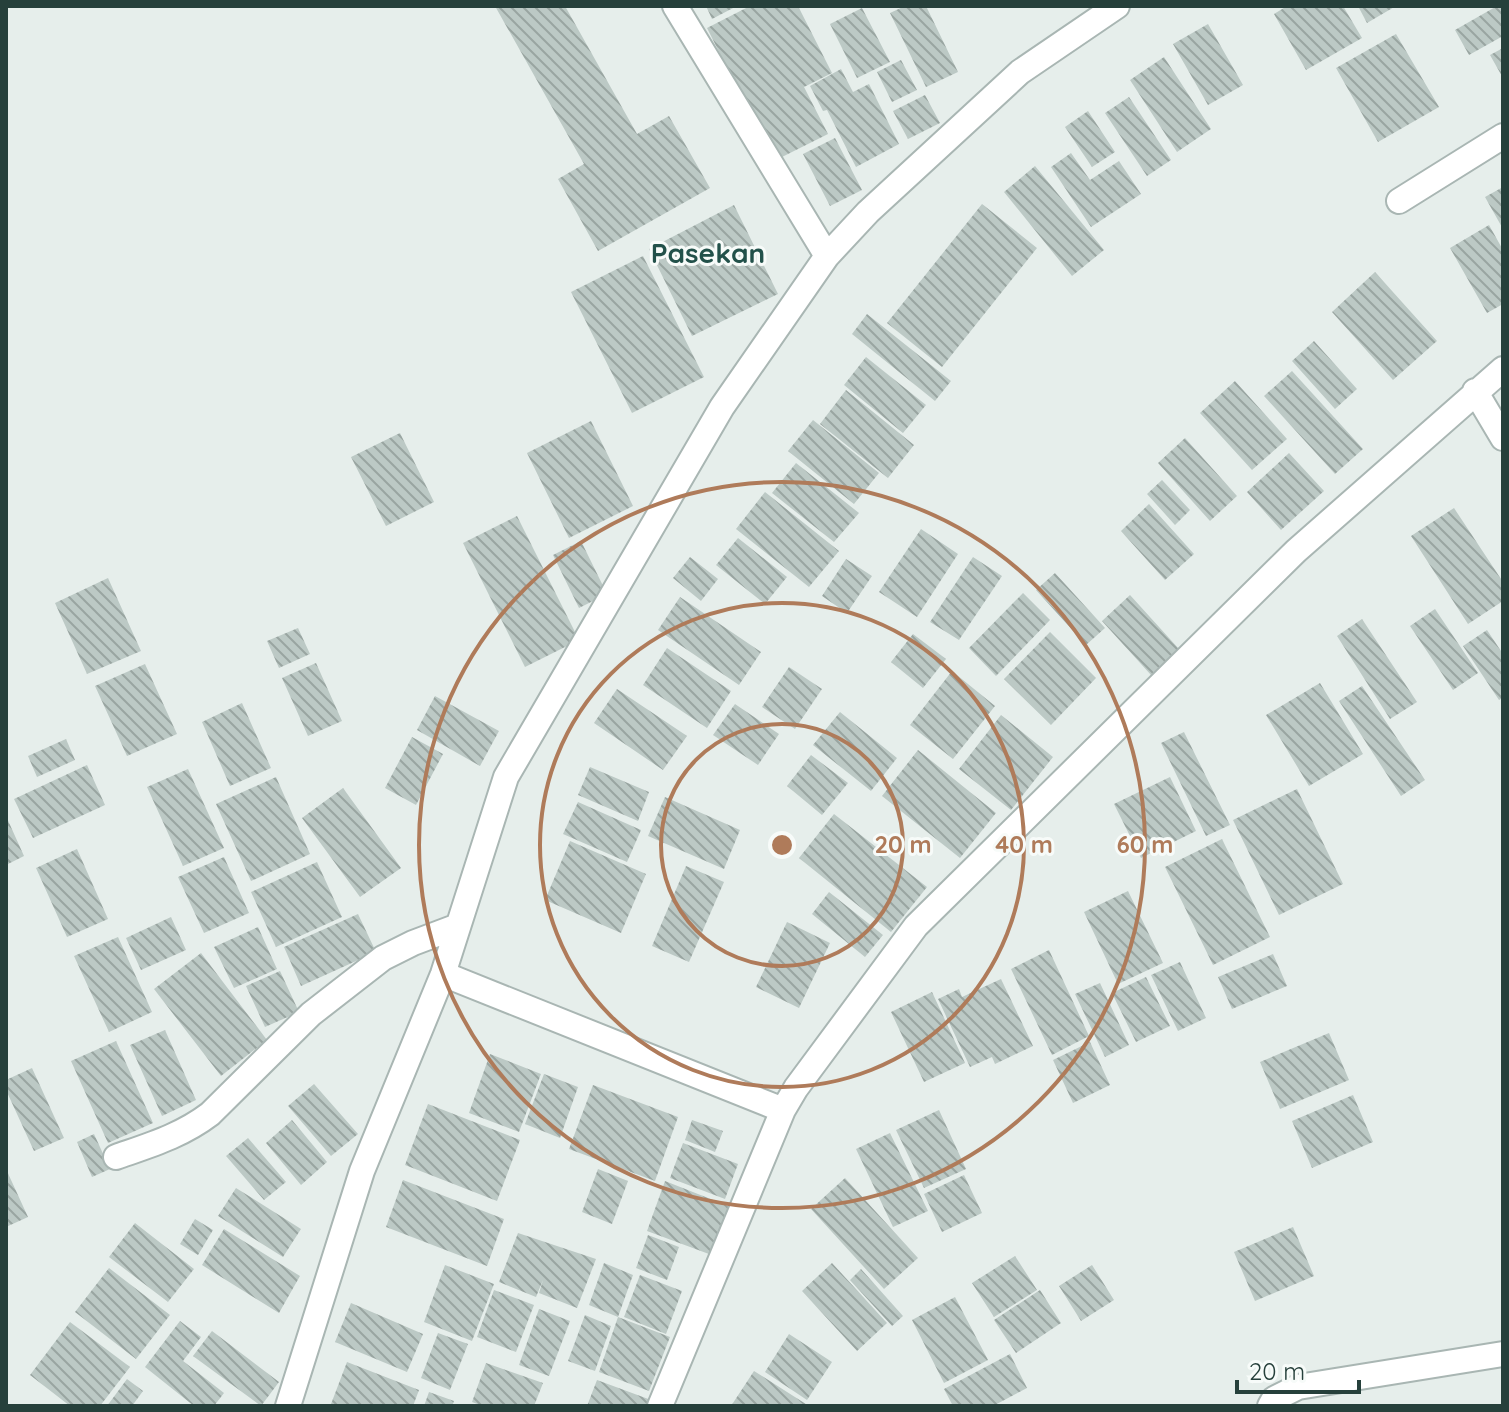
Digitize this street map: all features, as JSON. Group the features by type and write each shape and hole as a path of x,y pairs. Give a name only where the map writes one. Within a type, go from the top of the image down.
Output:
{"street":[{"path":"675,6 827,256"},
{"path":"288,1406 362,1171 443,974 506,777 722,407 827,256 868,212 1020,72 1117,6"},
{"path":"1399,201 1503,136"},
{"path":"660,1406 783,1110 916,926 1296,551 1503,369"},
{"path":"1475,391 1503,438"},
{"path":"116,1157 175,1137 194,1126 311,1014 383,958 458,926"},
{"path":"443,974 783,1110"},
{"path":"1269,1404 1298,1387 1503,1354"}],"building":[{"path":"495,6 565,6 637,134 669,116 710,188 598,251 558,179 584,164"},
{"path":"706,6 737,6 712,19"},
{"path":"750,6 798,6 832,73 804,87 828,134 774,161 707,28"},
{"path":"905,6 926,6 958,72 926,87 890,13"},
{"path":"1287,6 1343,6 1362,38 1306,70 1274,14"},
{"path":"1358,6 1396,6 1367,23"},
{"path":"1497,6 1503,6 1503,36 1469,55 1455,30"},
{"path":"862,8 890,62 857,78 830,24"},
{"path":"1208,24 1243,85 1208,105 1173,44"},
{"path":"1396,34 1439,107 1378,142 1336,68"},
{"path":"1503,48 1503,78 1490,55"},
{"path":"1164,57 1211,129 1177,152 1130,80"},
{"path":"901,60 917,90 892,102 877,72"},
{"path":"841,69 853,92 869,84 899,144 856,167 827,110 823,111 810,86"},
{"path":"925,95 940,123 908,139 893,111"},
{"path":"1129,97 1171,160 1147,176 1105,113"},
{"path":"1088,111 1115,152 1092,167 1065,127"},
{"path":"835,138 862,190 830,206 803,154"},
{"path":"1071,153 1090,180 1119,161 1141,194 1091,227 1051,167"},
{"path":"1035,166 1104,250 1072,276 1004,192"},
{"path":"1503,187 1503,229 1485,197"},
{"path":"982,204 1037,248 942,367 887,323"},
{"path":"734,205 778,294 692,336 649,249"},
{"path":"1489,225 1503,250 1503,304 1487,313 1450,248"},
{"path":"643,256 704,377 632,413 571,292"},
{"path":"1375,272 1437,341 1393,380 1332,312"},
{"path":"867,314 951,381 935,401 852,334"},
{"path":"1314,341 1357,389 1335,409 1292,361"},
{"path":"866,357 926,405 903,433 844,385"},
{"path":"1292,371 1363,449 1335,474 1264,396"},
{"path":"1235,381 1287,439 1252,470 1200,413"},
{"path":"846,390 914,445 888,478 820,424"},
{"path":"813,420 879,473 854,504 788,451"},
{"path":"591,421 633,506 569,538 527,453"},
{"path":"400,433 434,502 386,526 351,457"},
{"path":"1185,438 1237,496 1210,521 1158,463"},
{"path":"1289,453 1324,491 1281,530 1247,492"},
{"path":"796,463 859,513 834,542 772,493"},
{"path":"1162,480 1190,510 1175,525 1147,494"},
{"path":"765,492 839,551 809,587 736,529"},
{"path":"1149,504 1194,554 1165,580 1121,531"},
{"path":"1454,508 1503,582 1503,601 1468,624 1411,536"},
{"path":"517,516 579,640 525,667 463,543"},
{"path":"921,529 958,554 917,617 879,592"},
{"path":"738,538 787,577 765,604 716,565"},
{"path":"581,541 607,594 579,608 553,555"},
{"path":"690,557 718,579 701,601 673,578"},
{"path":"973,557 1002,576 959,640 930,622"},
{"path":"846,559 872,576 847,613 822,596"},
{"path":"1055,573 1105,628 1086,645 1036,590"},
{"path":"108,578 141,651 87,674 55,603"},
{"path":"1023,593 1050,620 996,676 969,648"},
{"path":"1130,595 1179,649 1151,675 1102,621"},
{"path":"680,597 761,652 739,685 658,630"},
{"path":"1435,609 1478,673 1453,690 1410,626"},
{"path":"1362,619 1417,702 1390,719 1337,636"},
{"path":"298,628 310,654 279,668 267,641"},
{"path":"1487,630 1503,654 1503,698 1499,700 1463,646"},
{"path":"1050,632 1096,678 1051,725 1004,679"},
{"path":"913,634 946,659 923,688 891,662"},
{"path":"667,648 731,691 707,728 643,685"},
{"path":"316,663 342,721 308,736 282,678"},
{"path":"145,664 177,734 127,756 95,686"},
{"path":"789,667 822,689 795,729 762,707"},
{"path":"952,671 995,706 953,759 910,725"},
{"path":"1320,683 1363,754 1309,786 1266,715"},
{"path":"1362,686 1425,780 1401,796 1339,701"},
{"path":"617,689 687,736 663,770 594,723"},
{"path":"435,696 499,731 480,766 417,730"},
{"path":"242,703 271,768 230,786 202,722"},
{"path":"735,704 779,734 758,765 713,735"},
{"path":"840,712 897,758 871,791 813,745"},
{"path":"1001,715 1053,757 1011,810 959,769"},
{"path":"1184,732 1230,825 1206,836 1161,743"},
{"path":"412,737 443,754 416,805 385,788"},
{"path":"66,739 75,760 37,777 28,756"},
{"path":"918,750 996,813 960,858 882,796"},
{"path":"811,755 848,783 822,815 787,786"},
{"path":"87,765 105,805 33,838 14,799"},
{"path":"590,767 649,792 638,821 578,795"},
{"path":"188,769 224,848 183,866 147,787"},
{"path":"276,777 310,854 251,881 216,804"},
{"path":"1170,777 1196,831 1141,858 1114,804"},
{"path":"343,788 401,868 360,897 302,818"},
{"path":"1297,789 1343,884 1279,915 1233,820"},
{"path":"665,797 740,830 724,869 648,836"},
{"path":"578,802 641,830 627,862 563,834"},
{"path":"834,814 927,887 891,932 799,858"},
{"path":"6,816 24,856 6,865"},
{"path":"1222,839 1270,937 1213,965 1165,867"},
{"path":"570,841 646,874 621,933 545,900"},
{"path":"77,849 108,919 67,937 36,868"},
{"path":"224,857 249,913 204,933 178,877"},
{"path":"317,862 342,917 276,947 251,892"},
{"path":"686,866 724,882 689,962 652,946"},
{"path":"1128,891 1163,963 1118,984 1084,912"},
{"path":"829,892 883,935 865,957 812,914"},
{"path":"358,914 376,952 301,986 284,947"},
{"path":"171,917 186,950 141,970 126,938"},
{"path":"787,922 830,943 799,1008 756,987"},
{"path":"258,927 277,969 234,988 214,947"},
{"path":"118,937 152,1012 109,1032 74,956"},
{"path":"1049,950 1089,1036 1052,1055 1011,969"},
{"path":"201,953 267,1040 221,1076 154,989"},
{"path":"1273,954 1287,986 1232,1009 1218,977"},
{"path":"1180,962 1206,1018 1178,1031 1151,975"},
{"path":"280,971 299,1012 265,1027 246,986"},
{"path":"1146,977 1170,1026 1136,1042 1112,993"},
{"path":"1001,979 1033,1046 995,1064 992,1057 970,1067 938,999 959,989 962,997"},
{"path":"1100,983 1129,1045 1105,1057 1075,994"},
{"path":"932,992 965,1063 924,1082 891,1012"},
{"path":"165,1030 196,1100 162,1116 130,1045"},
{"path":"1329,1033 1349,1080 1280,1109 1260,1062"},
{"path":"116,1041 153,1123 108,1143 71,1061"},
{"path":"1090,1042 1110,1085 1073,1103 1053,1060"},
{"path":"490,1054 541,1074 519,1132 469,1113"},
{"path":"32,1068 64,1138 34,1151 6,1090 6,1080"},
{"path":"544,1074 578,1087 560,1138 525,1124"},
{"path":"314,1084 358,1134 331,1156 288,1106"},
{"path":"593,1085 678,1117 655,1181 569,1149"},
{"path":"1353,1095 1373,1142 1312,1168 1292,1121"},
{"path":"428,1104 520,1140 497,1201 405,1165"},
{"path":"939,1110 966,1169 924,1188 896,1130"},
{"path":"292,1120 327,1162 301,1185 266,1143"},
{"path":"692,1120 723,1131 715,1152 685,1140"},
{"path":"890,1133 928,1211 893,1227 856,1149"},
{"path":"94,1134 110,1169 92,1177 77,1142"},
{"path":"248,1138 286,1182 264,1200 226,1156"},
{"path":"683,1143 738,1164 725,1199 670,1178"},
{"path":"6,1169 28,1217 6,1227"},
{"path":"598,1169 628,1181 612,1224 582,1212"},
{"path":"964,1175 982,1213 942,1232 924,1194"},
{"path":"845,1178 918,1258 884,1289 811,1209"},
{"path":"403,1180 504,1219 487,1266 386,1227"},
{"path":"665,1181 736,1209 717,1257 647,1231"},
{"path":"236,1188 301,1229 283,1257 218,1216"},
{"path":"195,1219 213,1230 198,1255 180,1244"},
{"path":"135,1223 194,1269 168,1302 109,1257"},
{"path":"1293,1227 1314,1276 1255,1301 1234,1252"},
{"path":"224,1229 300,1276 279,1313 202,1265"},
{"path":"518,1233 596,1259 577,1308 539,1293 543,1280 536,1297 499,1282"},
{"path":"648,1235 679,1247 667,1280 636,1268"},
{"path":"1015,1256 1037,1290 994,1317 972,1283"},
{"path":"604,1263 633,1275 618,1317 589,1305"},
{"path":"832,1263 887,1323 857,1351 802,1291"},
{"path":"445,1265 494,1284 472,1341 424,1322"},
{"path":"1092,1265 1114,1300 1081,1321 1059,1286"},
{"path":"109,1268 170,1315 136,1359 75,1312"},
{"path":"861,1269 903,1316 892,1326 850,1280"},
{"path":"640,1275 682,1291 666,1334 624,1317"},
{"path":"494,1290 534,1305 516,1352 477,1337"},
{"path":"1040,1290 1061,1323 1016,1353 994,1320"},
{"path":"955,1297 988,1360 944,1383 912,1320"},
{"path":"351,1303 423,1334 407,1372 335,1342"},
{"path":"539,1309 570,1321 549,1376 519,1365"},
{"path":"585,1315 611,1326 595,1371 568,1361"},
{"path":"618,1317 670,1337 649,1391 599,1372"},
{"path":"180,1321 201,1337 183,1361 224,1393 214,1406 194,1406 145,1367"},
{"path":"70,1322 130,1367 100,1406 70,1406 30,1375"},
{"path":"212,1331 279,1382 261,1406 193,1356"},
{"path":"438,1333 468,1344 450,1390 421,1378"},
{"path":"789,1334 832,1362 807,1400 765,1372"},
{"path":"1010,1354 1027,1388 993,1406 953,1406 944,1389"},
{"path":"347,1362 419,1390 413,1406 331,1404"},
{"path":"486,1363 543,1383 534,1406 483,1406 472,1402"},
{"path":"754,1371 809,1406 731,1406"},
{"path":"127,1379 143,1391 132,1406 107,1406"},
{"path":"597,1380 651,1400 648,1406 587,1406"},
{"path":"429,1392 454,1401 452,1406 424,1406"}],"district":[{"name":"Pasekan","path":"708,253"}]}
